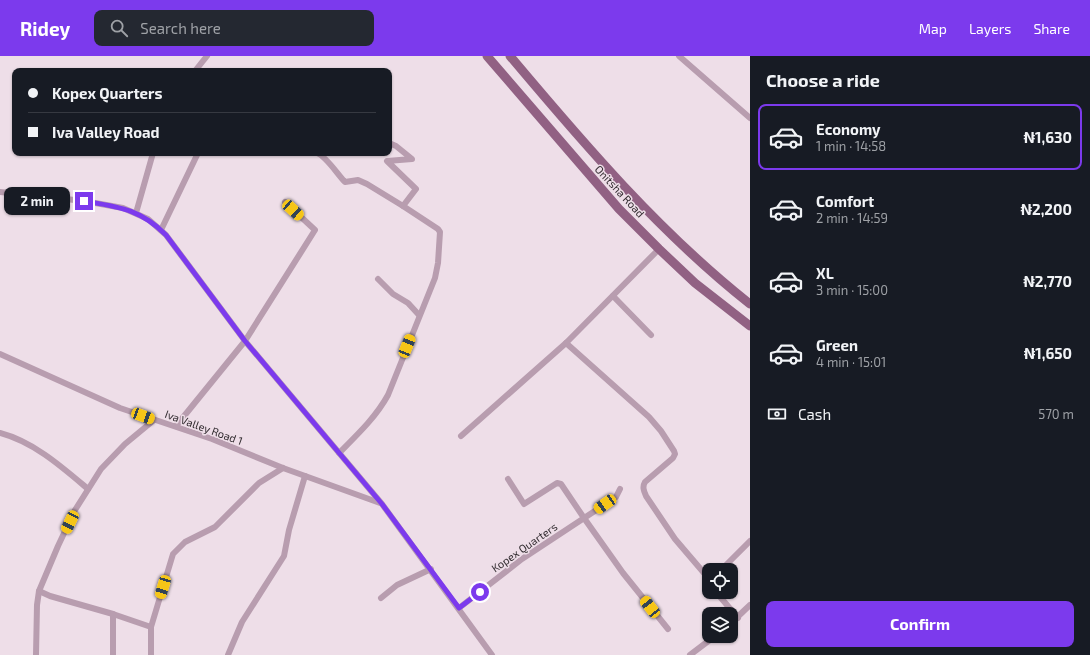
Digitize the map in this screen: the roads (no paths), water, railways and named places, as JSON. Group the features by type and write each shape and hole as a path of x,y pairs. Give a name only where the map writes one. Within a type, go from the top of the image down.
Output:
{"main road":[{"name":"Onitsha Road","path":"487,56 619,209 695,283 750,326"},
{"name":"Onitsha Road","path":"510,56 624,187 685,249 722,282 750,304"}],"street":[{"path":"198,68 208,56"},
{"path":"679,56 750,118"},
{"path":"392,144 412,159 387,161 416,189 404,206"},
{"path":"136,213 152,156"},
{"path":"161,230 197,156"},
{"path":"322,156 345,182 358,180 367,184 404,206 438,229 440,232 437,271 388,394 382,406 359,433 339,453"},
{"path":"0,192 84,201 123,208 148,219 161,230 245,341 382,504 492,655"},
{"path":"176,426 245,341 315,230 284,202"},
{"path":"461,436 566,343 659,249"},
{"path":"378,278 393,294 408,303 419,315"},
{"path":"613,296 651,335"},
{"path":"566,343 649,417 673,448 675,454 673,458 645,482 643,486 646,496 675,539 702,571"},
{"name":"Iva Valley Road 1","path":"0,354 120,408 176,426 283,468 382,504"},
{"path":"36,655 37,605 39,592 75,510 101,470 125,444 154,420"},
{"path":"0,433 9,435 33,446 88,488"},
{"path":"150,655 151,627 173,554 185,542 215,527 259,483 283,468"},
{"path":"228,655 242,622 284,556 289,530 305,476"},
{"path":"508,479 524,504 556,482 564,486 584,518 623,573 668,629"},
{"name":"Kopex Quarters","path":"459,608 522,559 616,497 620,489"},
{"path":"728,563 750,541"},
{"path":"381,598 397,586 431,570"},
{"path":"39,592 114,614 151,627"},
{"path":"722,599 729,607"},
{"path":"738,618 748,610"},
{"path":"113,655 114,614"},
{"path":"690,655 706,643"}]}
